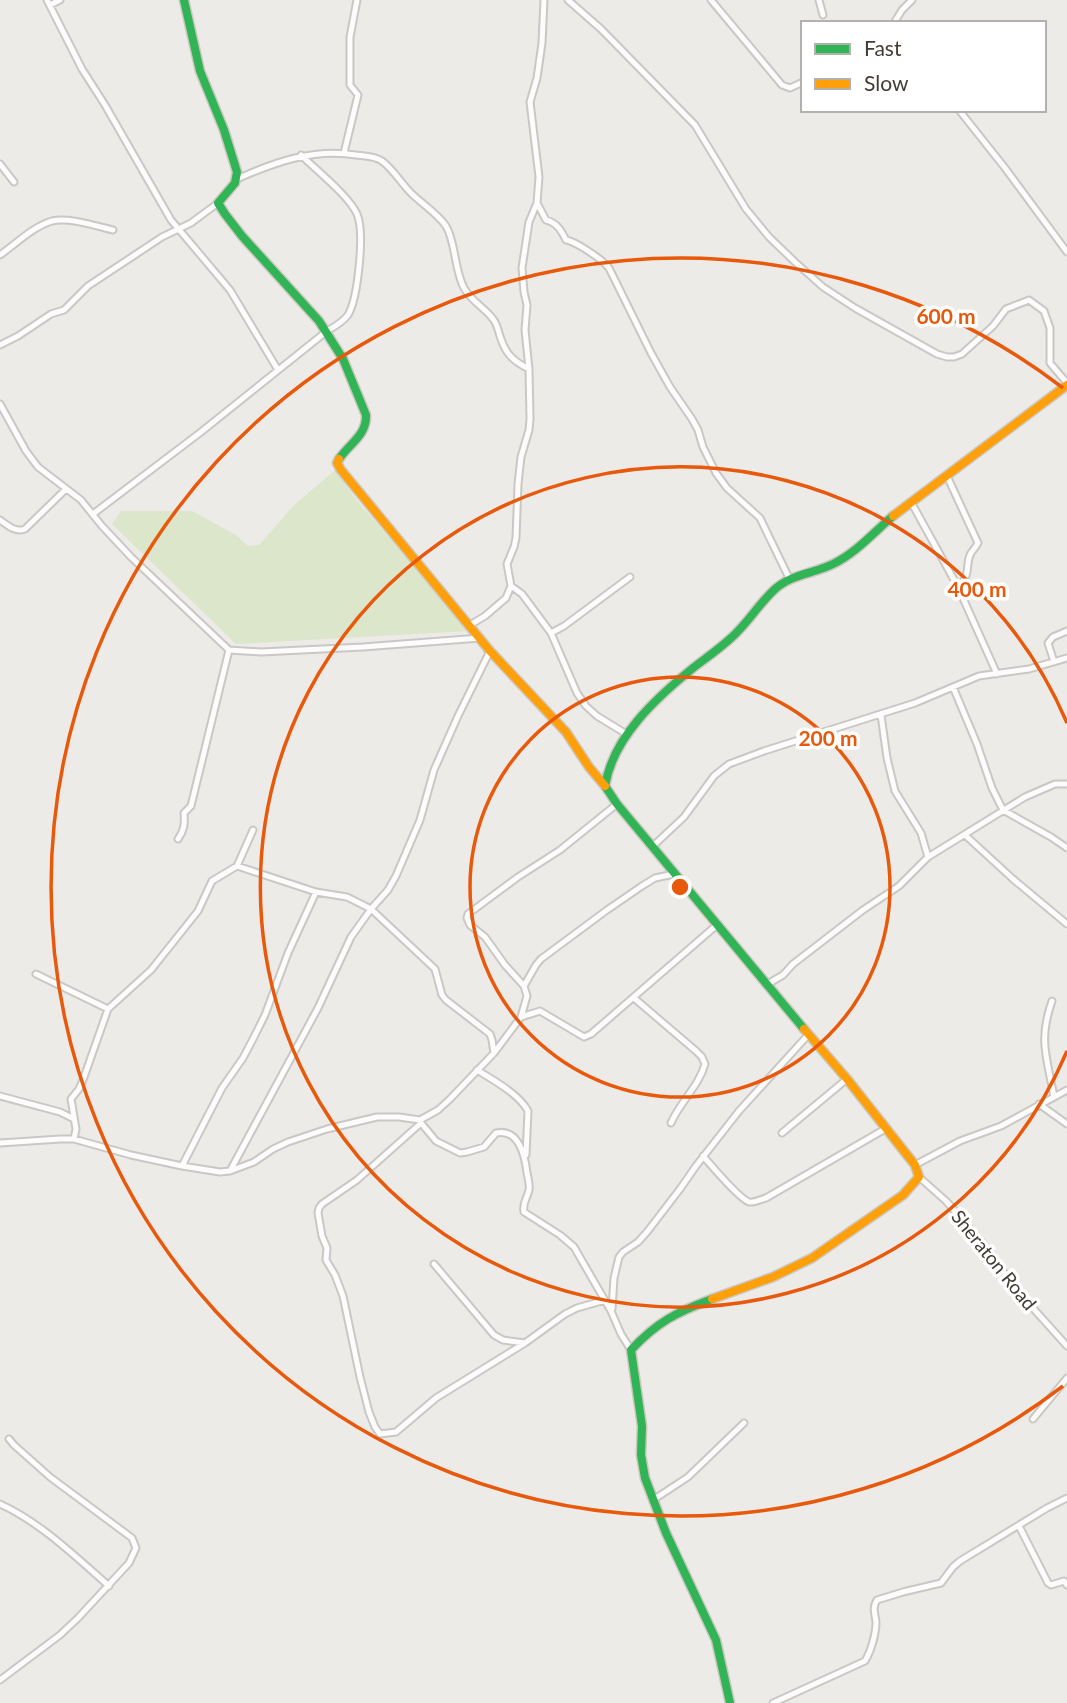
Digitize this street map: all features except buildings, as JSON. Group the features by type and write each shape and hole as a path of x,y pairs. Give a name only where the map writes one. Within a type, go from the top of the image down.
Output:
{"street":[{"path":"60,0 49,2 82,69 153,191 177,229 230,290 278,370"},
{"path":"0,345 18,337 51,314 64,310 88,286 177,229 191,223 218,202 237,179 224,130 200,71 184,0"},
{"path":"344,153 358,95 349,85 350,37 356,0"},
{"path":"544,0 542,43 530,102 539,177 537,204 529,222 522,258 527,305 525,341 529,369 529,430 521,457 516,538 506,569 511,586 522,594 551,633 577,693 586,706 628,735"},
{"path":"568,0 601,29 695,125 746,209 769,237 824,287 855,308 947,357 962,354 993,326 1006,309 1029,300 1044,311 1050,328 1049,363 1067,384 830,566 789,578 778,586 737,633 682,677 656,702 615,754 607,771 605,786"},
{"path":"711,0 782,85 790,88 801,83"},
{"path":"819,0 823,15"},
{"path":"896,21 912,0"},
{"path":"961,112 1067,252"},
{"path":"237,179 301,155 344,153 381,161 444,223 463,287 496,324 500,339 511,358 529,369"},
{"path":"93,514 343,321 350,311 359,264 357,213 340,192 301,155"},
{"path":"0,164 13,182"},
{"path":"218,202 242,236 312,311 327,331 363,405 368,422 365,430 340,455 337,463 341,470 490,651 566,732 617,804 847,1079 915,1165 919,1177 903,1195 812,1258 773,1277 683,1310 649,1331 631,1350"},
{"path":"537,204 546,220 553,222 566,240 574,241 609,268 651,353 692,419 716,473 727,488 760,518 789,578"},
{"path":"0,255 25,236 53,221 85,223 113,230"},
{"path":"0,404 38,467 81,500 131,557 229,650 261,652 349,648 480,638"},
{"path":"947,476 978,543 970,555 966,578 958,586"},
{"path":"0,520 21,531 65,489"},
{"path":"911,502 958,586 997,674"},
{"path":"551,633 630,577"},
{"path":"470,625 506,598 511,586"},
{"path":"1054,662 1048,643 1052,637 1067,631"},
{"path":"178,839 183,832 184,813 191,806 229,650"},
{"path":"230,1171 318,1008 351,937 396,876 420,820 434,770 490,651"},
{"path":"653,847 684,817 715,776 729,764 881,715 979,676 1029,669 1067,658"},
{"path":"953,687 1003,810 1067,848"},
{"path":"881,715 895,791 921,833 929,857"},
{"path":"766,985 783,975 793,964 899,886 929,857 1041,789 1055,784 1067,784"},
{"path":"606,1300 565,1314 525,1343 436,1398 396,1432 380,1434 369,1412 344,1296 326,1260 327,1248 318,1213 319,1208 357,1180 421,1121 438,1111 494,1053 521,1017 527,996 524,986 485,937 470,925 468,914 517,877 560,850 617,804"},
{"path":"74,1139 76,1129 71,1099 79,1088 108,1009 151,970 198,911 212,881 237,866 253,830"},
{"path":"965,835 1067,924"},
{"path":"237,866 316,892 347,897 370,909 435,969 442,995 490,1034 494,1053"},
{"path":"524,986 541,959 585,926 655,878 674,874"},
{"path":"182,1166 222,1088 253,1040 316,892"},
{"path":"521,1017 540,1011 584,1037 591,1034 718,923"},
{"path":"36,974 108,1009"},
{"path":"634,998 696,1051 705,1064 691,1093 679,1107 671,1123"},
{"path":"1052,1001 1047,1017 1044,1046 1054,1097"},
{"path":"611,1311 614,1278 622,1252 638,1242 647,1232 739,1111 809,1034"},
{"path":"477,1070 516,1097 528,1111 526,1158 529,1186 523,1205 524,1212 574,1247 606,1300 631,1350 642,1426 641,1455 645,1478 666,1534 716,1640 730,1703"},
{"path":"782,1133 847,1079"},
{"path":"915,1165 960,1141 1001,1126 1067,1090"},
{"path":"0,1096 60,1112 75,1120"},
{"path":"1039,1104 1067,1124"},
{"path":"0,1143 74,1139 131,1155 220,1172 254,1162 288,1142 327,1129 377,1117 399,1117 421,1121 436,1141 460,1153 484,1147 496,1133 506,1132 517,1141 526,1158"},
{"path":"703,1156 740,1194 754,1202 766,1198 885,1129"},
{"name":"Sheraton Road","path":"919,1177 946,1201 988,1249 1013,1286 1067,1346"},
{"path":"434,1264 494,1335 503,1340 525,1343"},
{"path":"1059,1337 1067,1334"},
{"path":"1033,1419 1067,1378"},
{"path":"653,1500 688,1477 744,1423"},
{"path":"0,1680 60,1635 130,1563 136,1548 135,1542 122,1530 50,1477 9,1439"},
{"path":"773,1703 865,1661 869,1655 876,1624 873,1605 877,1600 941,1583 960,1561 1067,1498"},
{"path":"0,1504 23,1515 109,1586"},
{"path":"1019,1526 1048,1583 1051,1585 1064,1581 1067,1585"}],"green space":[{"path":"335,470 355,498 469,631 236,644 112,524 121,511 192,511 236,535 248,546 259,545 294,505"}],"traffic: fast":[{"path":"184,0 200,71 224,130 237,172 235,183 218,203 242,236 319,321 343,359 366,415 361,434 339,459"},
{"path":"804,1029 617,804 605,786 617,751 627,735 665,692 731,638 781,585 841,559 893,516"},
{"path":"712,1299 668,1319 631,1350 642,1426 641,1455 645,1478 666,1533 716,1640 730,1703"}],"traffic: slow":[{"path":"893,516 1067,385"},
{"path":"339,459 337,463 341,470 490,651 566,732 605,786"},
{"path":"712,1299 773,1277 812,1258 903,1195 919,1177 915,1165 804,1029"}]}
